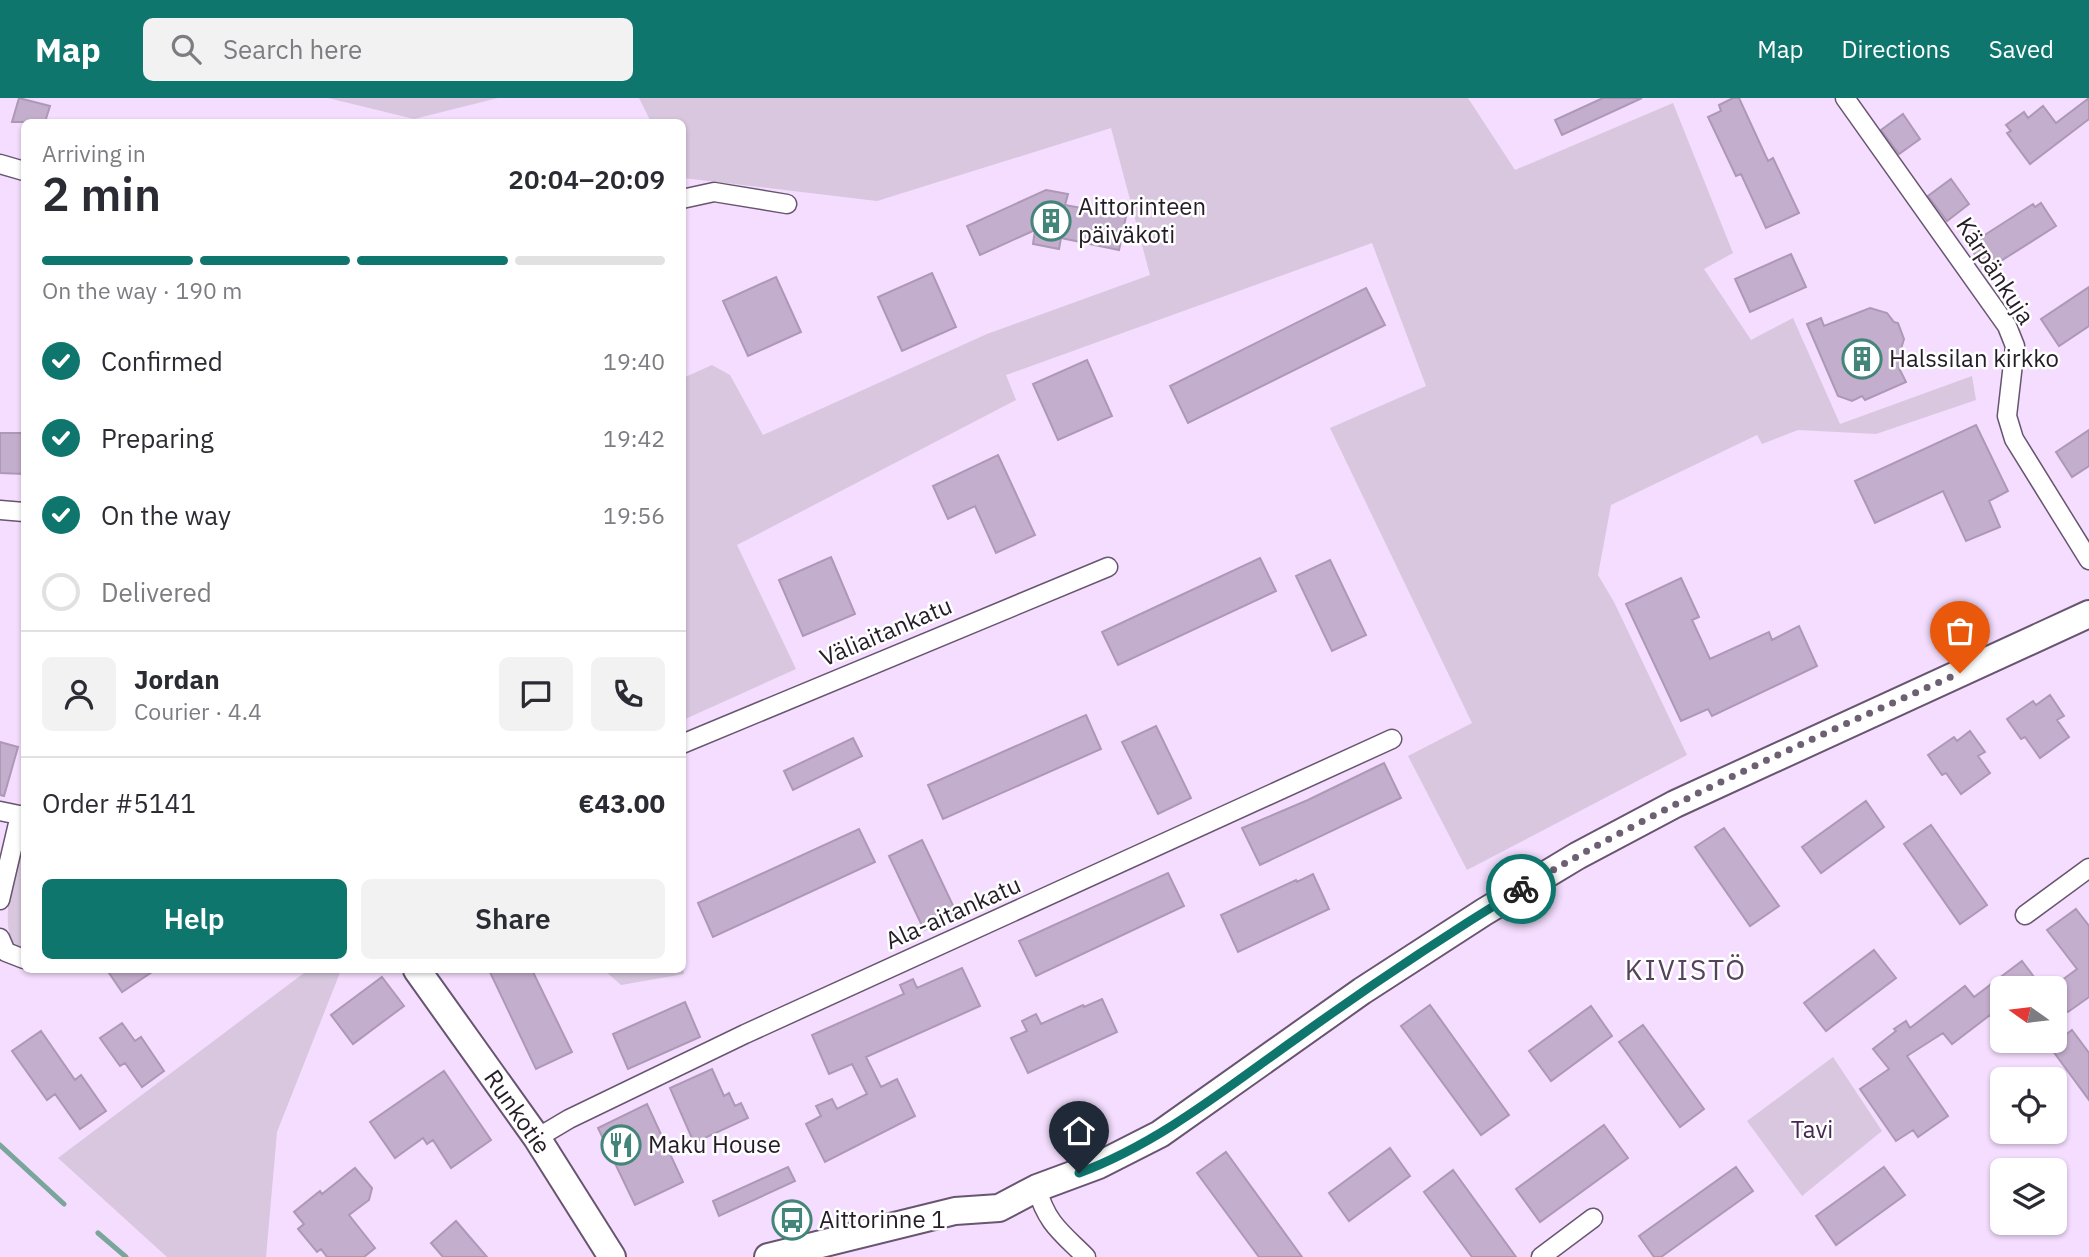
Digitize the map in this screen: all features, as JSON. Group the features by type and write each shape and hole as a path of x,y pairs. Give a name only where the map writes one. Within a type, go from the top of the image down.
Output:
{"main road":[{"path":"768,1257 955,1211 995,1191 1037,1188 1099,1165 1160,1134 1362,991 1577,856 1675,804 2089,614"},
{"name":"Runkotie","path":"419,973 537,1138 612,1257"}],"street":[{"name":"Kärpänkuja","path":"1845,98 2007,326 2015,346 2007,416 2014,439 2089,560"},
{"path":"0,164 21,170"},
{"path":"686,198 714,192 787,204"},
{"path":"0,510 21,512"},
{"name":"Väliaitankatu","path":"686,742 1108,567"},
{"name":"Ala-aitankatu","path":"537,1138 569,1119 745,1034 1392,739"},
{"path":"0,811 21,816"},
{"path":"0,900 21,820"},
{"path":"2025,915 2089,868"},
{"path":"0,938 6,952 21,958"},
{"path":"1037,1188 1049,1220 1086,1257"},
{"path":"1541,1257 1593,1218"}],"green space":[{"path":"328,98 498,98 414,119"},
{"path":"639,98 1468,98 1515,170 1673,103 1733,253 1704,269 1751,340 1793,318 1840,424 1972,376 1976,400 1876,434 1798,430 1762,444 1757,435 1611,505 1598,575 1614,602 1687,755 1467,870 1408,756 1472,723 1330,428 1426,386 1372,243 1006,375 1016,400 737,545 796,669 686,719 686,377 712,365 730,375 763,435 987,334 1150,275 1111,128 877,201 686,178 686,119 650,119"},
{"path":"21,846 21,949 12,945 9,932 10,890"},
{"path":"304,973 340,973 277,1132 266,1257 167,1257 58,1158"},
{"path":"607,973 684,973 684,974 621,985"},
{"name":"Tavi","path":"1833,1057 1882,1131 1802,1196 1747,1121"}],"building":[{"path":"19,98 50,106 46,119 21,119 21,122 12,122"},
{"path":"1603,98 1642,98 1562,135 1555,120"},
{"path":"1739,98 1768,161 1773,158 1799,213 1766,228 1741,174 1736,176 1708,117 1721,111 1719,105"},
{"path":"2089,98 2089,119 2030,164 2007,133 2011,131 2006,125 2024,112 2028,118 2043,106 2056,123"},
{"path":"1903,114 1920,139 1899,154 1881,130"},
{"path":"1951,179 1969,204 1947,221 1928,196"},
{"name":"Aittorinteen päiväkoti","path":"1046,190 1068,194 1065,205 1126,216 1119,250 1061,238 1059,249 1033,244 1035,230 980,255 967,226"},
{"path":"2041,203 2056,226 1985,271 1969,245 2033,204 2035,207"},
{"path":"1791,254 1806,287 1750,312 1735,279"},
{"path":"932,273 956,327 902,351 878,297"},
{"path":"776,277 801,332 748,356 723,301"},
{"path":"2089,287 2089,326 2059,346 2041,319"},
{"path":"1366,288 1385,325 1188,423 1170,386"},
{"name":"Halssilan kirkko","path":"1870,308 1887,313 1898,323 1904,339 1900,352 1905,366 1899,368 1906,382 1865,400 1862,396 1852,401 1838,396 1807,324 1821,318 1824,326"},
{"path":"1087,360 1112,416 1058,440 1033,384"},
{"path":"1976,425 2008,491 1989,501 2000,527 1966,541 1943,491 1875,523 1855,481"},
{"path":"2089,430 2089,466 2072,477 2056,452"},
{"path":"0,433 21,433 21,474 0,473"},
{"path":"998,455 1035,535 996,553 975,506 948,519 933,486"},
{"path":"831,557 855,614 803,636 779,580"},
{"path":"1260,558 1276,591 1118,665 1102,632"},
{"path":"1330,560 1366,635 1332,651 1296,576"},
{"path":"1681,578 1699,617 1692,620 1710,659 1769,632 1772,640 1799,626 1817,666 1712,716 1708,709 1681,721 1626,604"},
{"path":"2050,695 2064,716 2057,720 2069,737 2040,758 2025,737 2021,739 2007,719 2033,701 2036,705"},
{"path":"1086,715 1101,749 943,819 928,785"},
{"path":"1156,726 1191,798 1158,814 1122,742"},
{"path":"1970,731 1985,752 1978,756 1990,773 1961,794 1946,773 1942,775 1928,755 1954,737 1957,741"},
{"path":"853,738 862,756 793,790 784,771"},
{"path":"0,742 18,747 4,796 0,795"},
{"path":"1384,763 1401,798 1260,865 1242,828"},
{"path":"1866,801 1884,827 1821,873 1802,847"},
{"path":"1931,825 1987,905 1960,924 1904,844"},
{"path":"1724,828 1779,906 1750,926 1695,847"},
{"path":"859,829 875,862 713,937 698,903"},
{"path":"922,840 957,914 924,930 889,856"},
{"path":"1168,873 1184,906 1036,976 1019,941"},
{"path":"1313,874 1329,909 1238,952 1221,915"},
{"path":"2076,909 2089,926 2089,997 2068,1012 2067,976 2077,969 2047,930"},
{"path":"1874,950 1896,978 1826,1031 1804,1003"},
{"path":"2022,961 2033,976 2002,976"},
{"path":"962,968 980,1006 866,1057 881,1087 897,1079 915,1116 825,1162 806,1124 821,1116 816,1106 832,1099 837,1109 867,1094 852,1064 829,1074 812,1035 904,994 900,985 913,979 917,988"},
{"path":"109,973 150,973 122,992"},
{"path":"490,973 533,973 572,1052 536,1069"},
{"path":"382,977 404,1006 353,1044 331,1015"},
{"path":"1990,985 1990,1015 1952,1044 1943,1033 1907,1056 1948,1116 1918,1137 1913,1130 1896,1141 1860,1089 1889,1069 1873,1049 1896,1031 1894,1029 1906,1021 1910,1028 1965,986 1974,997"},
{"path":"1102,999 1117,1032 1028,1073 1011,1038 1027,1031 1022,1021 1036,1014 1041,1024"},
{"path":"685,1002 700,1037 628,1069 613,1034"},
{"path":"1430,1005 1509,1115 1481,1135 1401,1026"},
{"path":"1591,1006 1612,1036 1551,1081 1529,1051"},
{"path":"122,1023 135,1041 141,1037 164,1071 142,1087 125,1063 120,1066 100,1038"},
{"path":"1643,1025 1704,1109 1680,1127 1619,1042"},
{"path":"2072,1030 2089,1053 2089,1100 2055,1054 2067,1054 2067,1034"},
{"path":"41,1031 75,1080 81,1075 106,1111 80,1129 55,1094 47,1100 12,1051"},
{"path":"712,1069 724,1096 729,1093 735,1106 741,1103 748,1118 694,1143 670,1088"},
{"path":"444,1071 491,1140 451,1168 433,1140 427,1144 423,1138 395,1158 370,1122"},
{"path":"647,1104 683,1182 635,1205 598,1128"},
{"path":"1604,1125 1628,1158 1540,1222 1516,1189"},
{"path":"1390,1148 1410,1176 1349,1221 1329,1193"},
{"path":"1226,1152 1302,1257 1259,1257 1197,1173"},
{"path":"788,1167 795,1181 719,1216 713,1201"},
{"path":"1736,1167 1753,1191 1661,1257 1654,1257 1639,1236"},
{"path":"1884,1167 1905,1195 1836,1245 1816,1216"},
{"path":"355,1168 372,1188 369,1200 349,1215 375,1248 364,1257 327,1257 321,1249 317,1252 298,1229 304,1224 294,1212"},
{"path":"1453,1170 1516,1257 1472,1257 1424,1192"},
{"path":"456,1221 487,1257 443,1257 431,1243"}],"waterway":[{"path":"0,1145 64,1204"},
{"path":"98,1233 126,1257"}],"way so far":[{"path":"1521,889 1675,804 1960,673"}],"place":[{"name":"Aittorinteen päiväkoti","path":"1051,221"},
{"name":"Halssilan kirkko","path":"1862,359"},
{"name":"Maku House","path":"621,1145"},
{"name":"Aittorinne 1","path":"792,1220"}],"district":[{"name":"KIVISTÖ","path":"1686,970"}],"route":[{"path":"1079,1173 1160,1134 1362,991 1521,889"}]}
